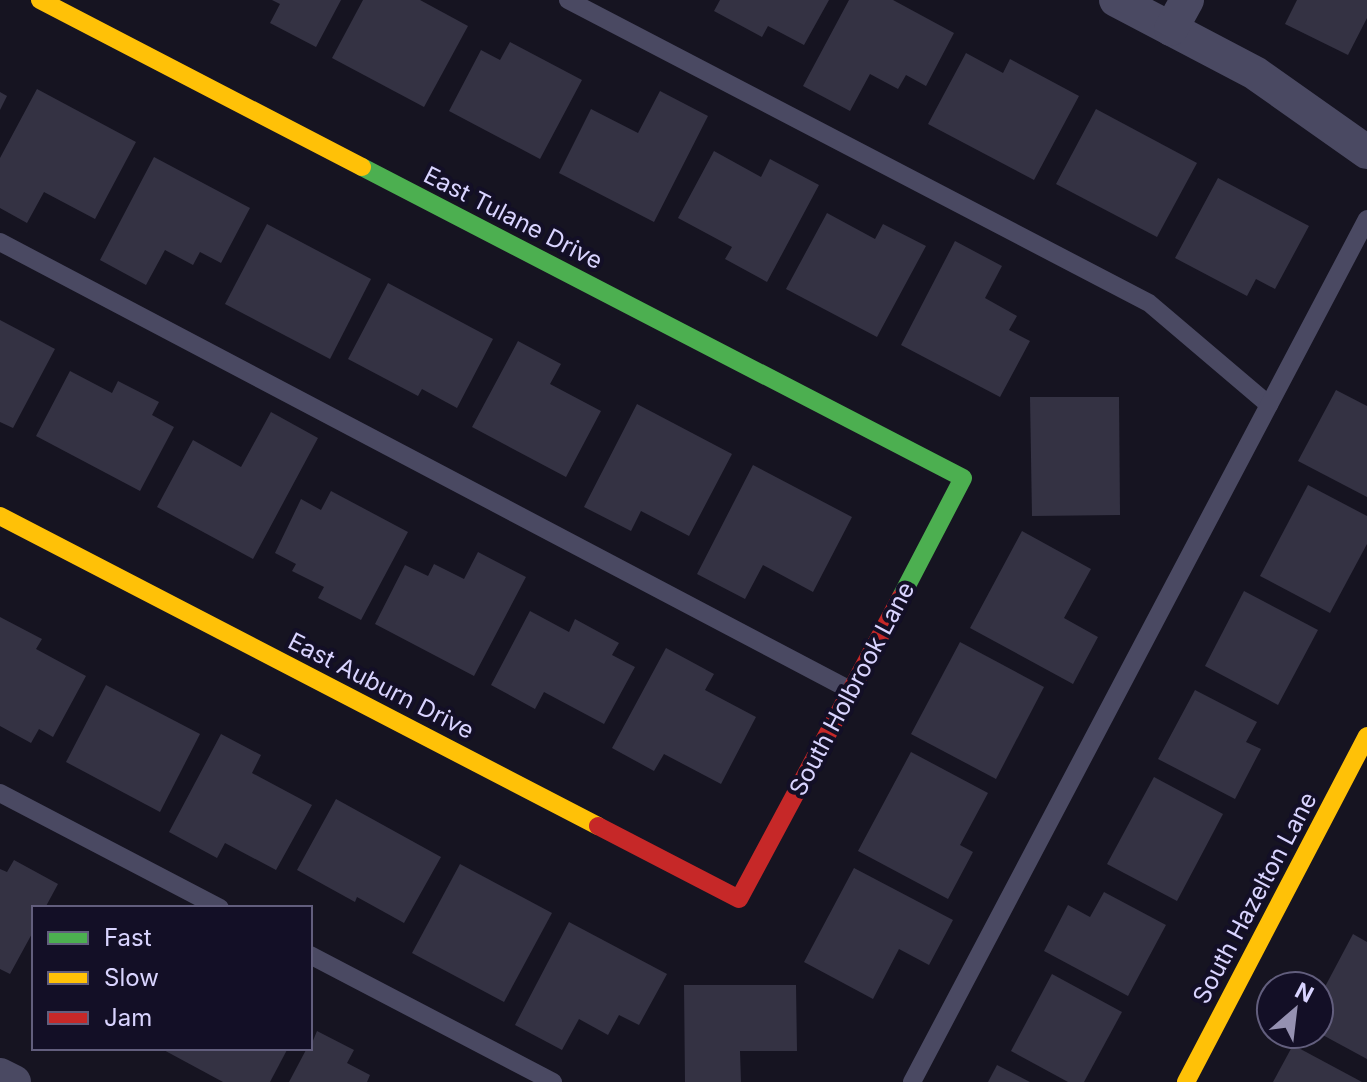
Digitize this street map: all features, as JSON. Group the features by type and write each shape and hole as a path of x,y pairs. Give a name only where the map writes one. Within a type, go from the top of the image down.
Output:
{"street":[{"name":"East Tulane Drive","path":"40,0 963,478"},
{"path":"1116,0 1179,14 1255,73 1367,152"},
{"name":"South Holbrook Lane","path":"739,899 963,478"},
{"name":"East Auburn Drive","path":"0,516 739,899"},
{"name":"South Hazelton Lane","path":"1186,1082 1367,736"},
{"path":"0,1075 14,1082"}],"lane":[{"path":"568,0 1149,303 1269,405"},
{"path":"912,1082 1367,219"},
{"path":"0,242 852,691"},
{"path":"0,793 216,906"},
{"path":"312,956 553,1082"}],"building":[{"path":"272,0 341,0 316,47 270,23 280,4"},
{"path":"363,0 420,0 468,26 424,107 332,58"},
{"path":"720,0 829,0 804,45 768,26 762,37 714,11"},
{"path":"849,0 893,0 954,33 926,86 906,75 898,89 870,74 850,111 803,86"},
{"path":"1297,0 1367,0 1367,18 1348,55 1285,24"},
{"path":"510,42 582,80 540,159 449,111 481,50 500,60"},
{"path":"966,53 1003,73 1010,59 1079,96 1034,180 928,124"},
{"path":"37,89 136,142 95,219 44,192 27,223 0,208 0,158"},
{"path":"660,91 708,116 654,222 559,173 591,109 638,133"},
{"path":"0,92 7,96 0,110"},
{"path":"1096,109 1197,163 1157,237 1056,184"},
{"path":"714,151 761,177 770,159 819,185 767,282 725,259 732,247 678,218"},
{"path":"154,157 250,208 221,263 200,252 193,265 165,250 146,285 100,260"},
{"path":"1218,178 1309,226 1275,289 1256,279 1247,296 1175,258"},
{"path":"827,213 875,239 883,224 926,246 877,337 786,289"},
{"path":"267,224 371,279 330,359 225,304"},
{"path":"955,241 1002,266 985,298 1017,316 1009,330 1030,341 1000,397 901,345"},
{"path":"388,283 493,339 457,408 422,389 418,396 348,359"},
{"path":"0,320 55,349 13,428 0,422"},
{"path":"518,341 561,364 550,384 601,411 566,477 472,427"},
{"path":"70,371 112,393 118,381 159,402 152,415 174,427 140,491 36,436"},
{"path":"1336,390 1367,406 1367,497 1298,461"},
{"path":"1030,397 1119,397 1120,515 1032,516"},
{"path":"637,404 732,454 689,536 641,511 631,531 584,507"},
{"path":"271,412 318,438 253,559 157,507 193,440 241,467"},
{"path":"753,465 852,517 813,592 763,565 745,599 697,574"},
{"path":"1308,485 1367,516 1367,544 1330,613 1260,576"},
{"path":"331,491 408,532 361,620 318,598 324,587 292,571 296,564 275,553 301,499 321,510"},
{"path":"1022,531 1091,569 1064,618 1098,637 1073,684 970,628"},
{"path":"478,552 526,577 474,676 375,624 405,565 428,576 434,564 464,579"},
{"path":"1244,591 1318,630 1278,705 1205,666"},
{"path":"530,611 569,632 575,619 619,643 612,655 635,667 604,724 544,692 535,709 491,685"},
{"path":"0,617 42,639 36,649 86,676 53,737 39,729 31,743 0,726"},
{"path":"960,642 1044,687 996,779 911,734"},
{"path":"666,648 714,674 705,690 756,717 721,784 664,754 654,771 612,748"},
{"path":"106,685 200,734 160,812 66,762"},
{"path":"1195,690 1257,722 1246,742 1261,749 1235,799 1158,759"},
{"path":"221,734 261,755 252,773 312,805 276,870 225,843 217,858 169,832"},
{"path":"911,752 988,793 960,845 973,852 948,899 858,851"},
{"path":"1154,777 1223,814 1177,901 1107,864"},
{"path":"336,799 441,857 404,923 357,897 355,902 297,870"},
{"path":"14,860 58,884 46,906 32,906 32,934 10,974 0,969 0,869 7,872"},
{"path":"460,864 552,913 504,1002 412,953"},
{"path":"854,868 953,920 929,965 899,949 873,999 804,962"},
{"path":"1104,892 1166,925 1128,996 1044,951 1068,905 1090,917"},
{"path":"569,922 667,974 639,1025 619,1015 608,1035 579,1019 562,1050 515,1025"},
{"path":"1353,934 1367,942 1367,1059 1335,1042 1334,970"},
{"path":"1052,974 1122,1012 1084,1082 1068,1082 1011,1051"},
{"path":"684,985 796,985 797,1051 740,1051 741,1082 685,1082"},
{"path":"317,1031 354,1050 347,1063 370,1075 367,1082 289,1082 306,1050 312,1050"},
{"path":"164,1050 287,1050 270,1082 223,1082"},
{"path":"1290,1050 1302,1050 1362,1082 1273,1082"},
{"path":"997,1065 1030,1082 988,1082"}],"traffic: fast":[{"path":"362,167 963,478 901,597"}],"traffic: slow":[{"path":"40,0 362,167"},
{"path":"0,516 598,826"},
{"path":"1186,1082 1367,736"}],"traffic: jam":[{"path":"598,826 739,899 901,597"}]}
